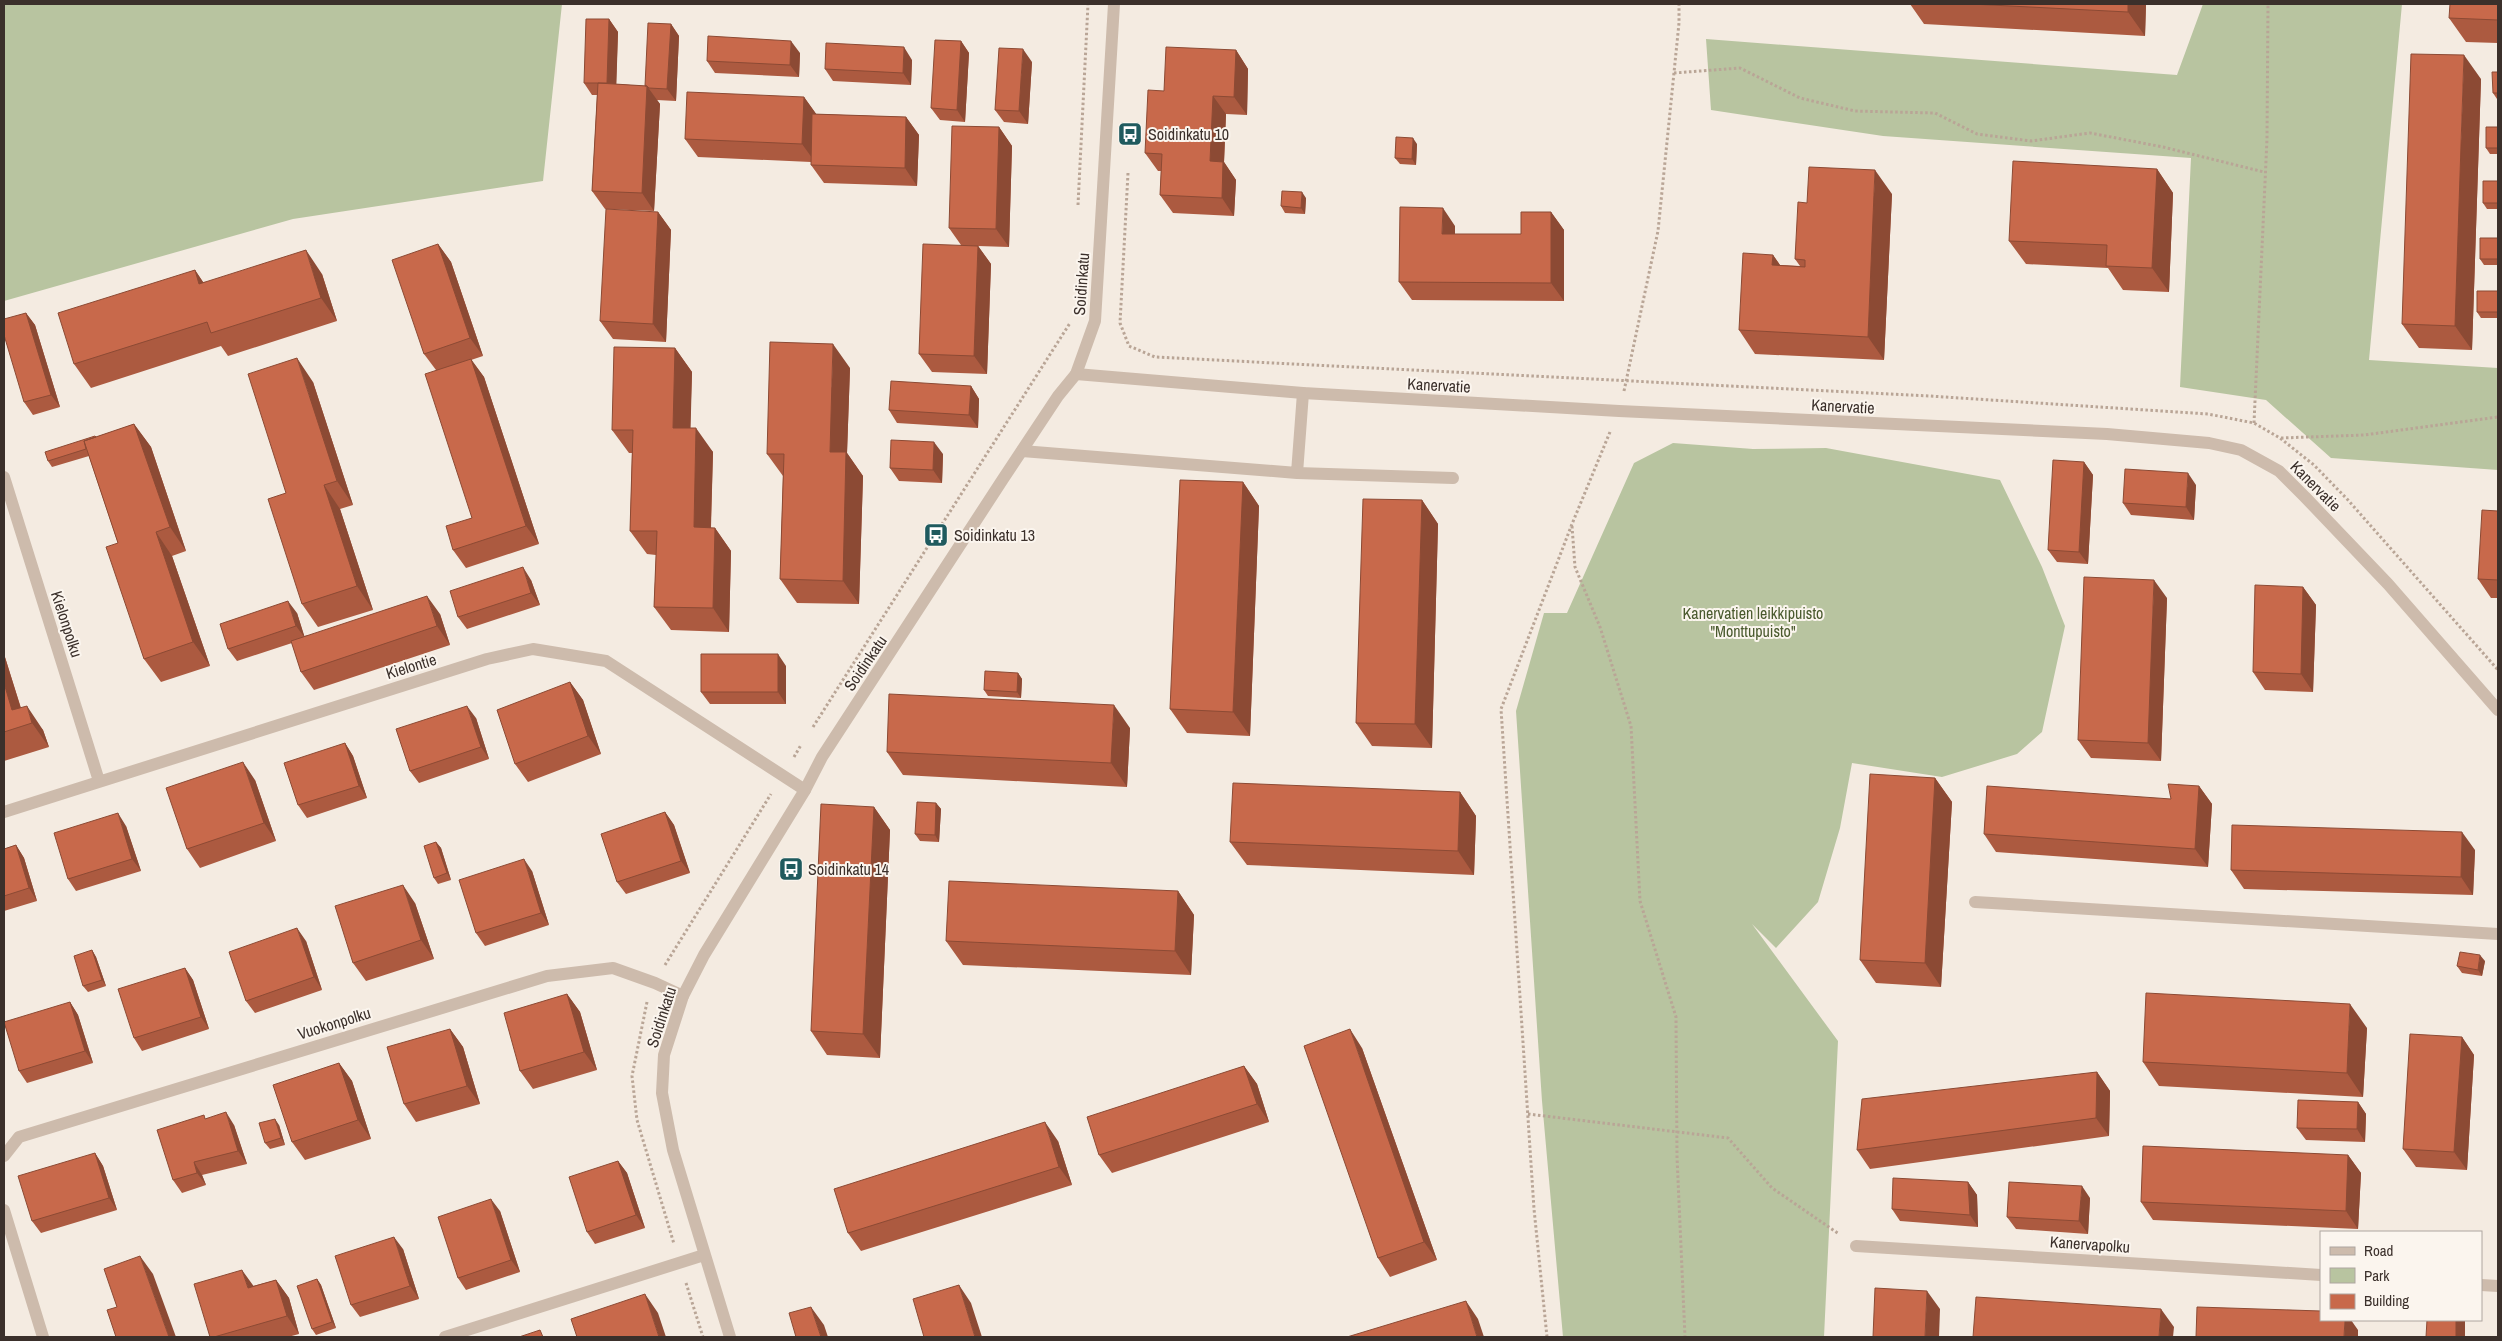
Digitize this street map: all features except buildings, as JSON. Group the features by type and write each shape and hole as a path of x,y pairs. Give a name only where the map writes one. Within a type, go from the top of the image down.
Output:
{"street":[{"name":"Soidinkatu","path":"730,1337 673,1150 662,1093 664,1054 683,996 704,955 805,790 822,757 1022,451 1076,374 1095,320 1114,4"},
{"name":"Kanervatie","path":"1076,374 1303,393 1619,412 2107,434 2209,443 2241,450 2278,472 2305,497 2388,584 2498,710"},
{"path":"1297,473 1303,393"},
{"path":"1022,451 1297,473 1453,478"},
{"name":"Kielonpolku","path":"4,477 100,781"},
{"name":"Kielontie","path":"4,812 487,659 534,649 606,661 805,790"},
{"path":"1975,902 2498,934"},
{"name":"Vuokonpolku","path":"4,1156 19,1138 29,1134 547,976 613,968 655,982 683,996"},
{"path":"4,1210 43,1337"},
{"name":"Kanervapolku","path":"1856,1246 2320,1275"},
{"path":"445,1337 704,1255"},
{"path":"2482,1285 2498,1286"}],"path":[{"path":"1078,207 1088,4"},
{"path":"1547,1337 1534,1209 1501,709 1572,524 1619,412 1658,231 1679,4"},
{"path":"2254,423 2264,172 2268,4"},
{"path":"1674,73 1740,68 1800,98 1855,112 1935,113 1977,134 2031,140 2090,133 2163,147 2264,172"},
{"path":"1128,164 1120,323 1128,346 1155,356 1929,396 2208,414 2254,423 2280,438 2314,465 2348,500 2498,670"},
{"path":"812,729 1072,319"},
{"path":"2280,438 2364,434 2498,417"},
{"path":"1572,524 1575,567 1600,627 1631,726 1640,901 1676,1017 1677,1132 1685,1337"},
{"path":"801,746 806,738"},
{"path":"1528,1114 1728,1138 1772,1188 1856,1246"}],"green space":[{"path":"4,4 562,4 543,181 293,219 4,301"},
{"path":"2203,4 2402,4 2369,360 2498,368 2498,470 2331,458 2266,400 2180,387 2191,158 1883,136 1711,110 1706,39 2177,75"},
{"name":"Kanervatien leikkipuisto \"Monttupuisto\"","path":"1673,443 1753,449 1826,448 2000,480 2042,567 2065,626 2042,732 2017,754 1942,777 1852,763 1840,828 1818,902 1776,948 1752,924 1838,1041 1824,1337 1563,1337 1542,1101 1516,711 1544,613 1567,613 1634,463"}],"place":[{"name":"Soidinkatu 10","path":"1130,134"},
{"name":"Soidinkatu 13","path":"936,535"},
{"name":"Soidinkatu 14","path":"791,869"}]}
